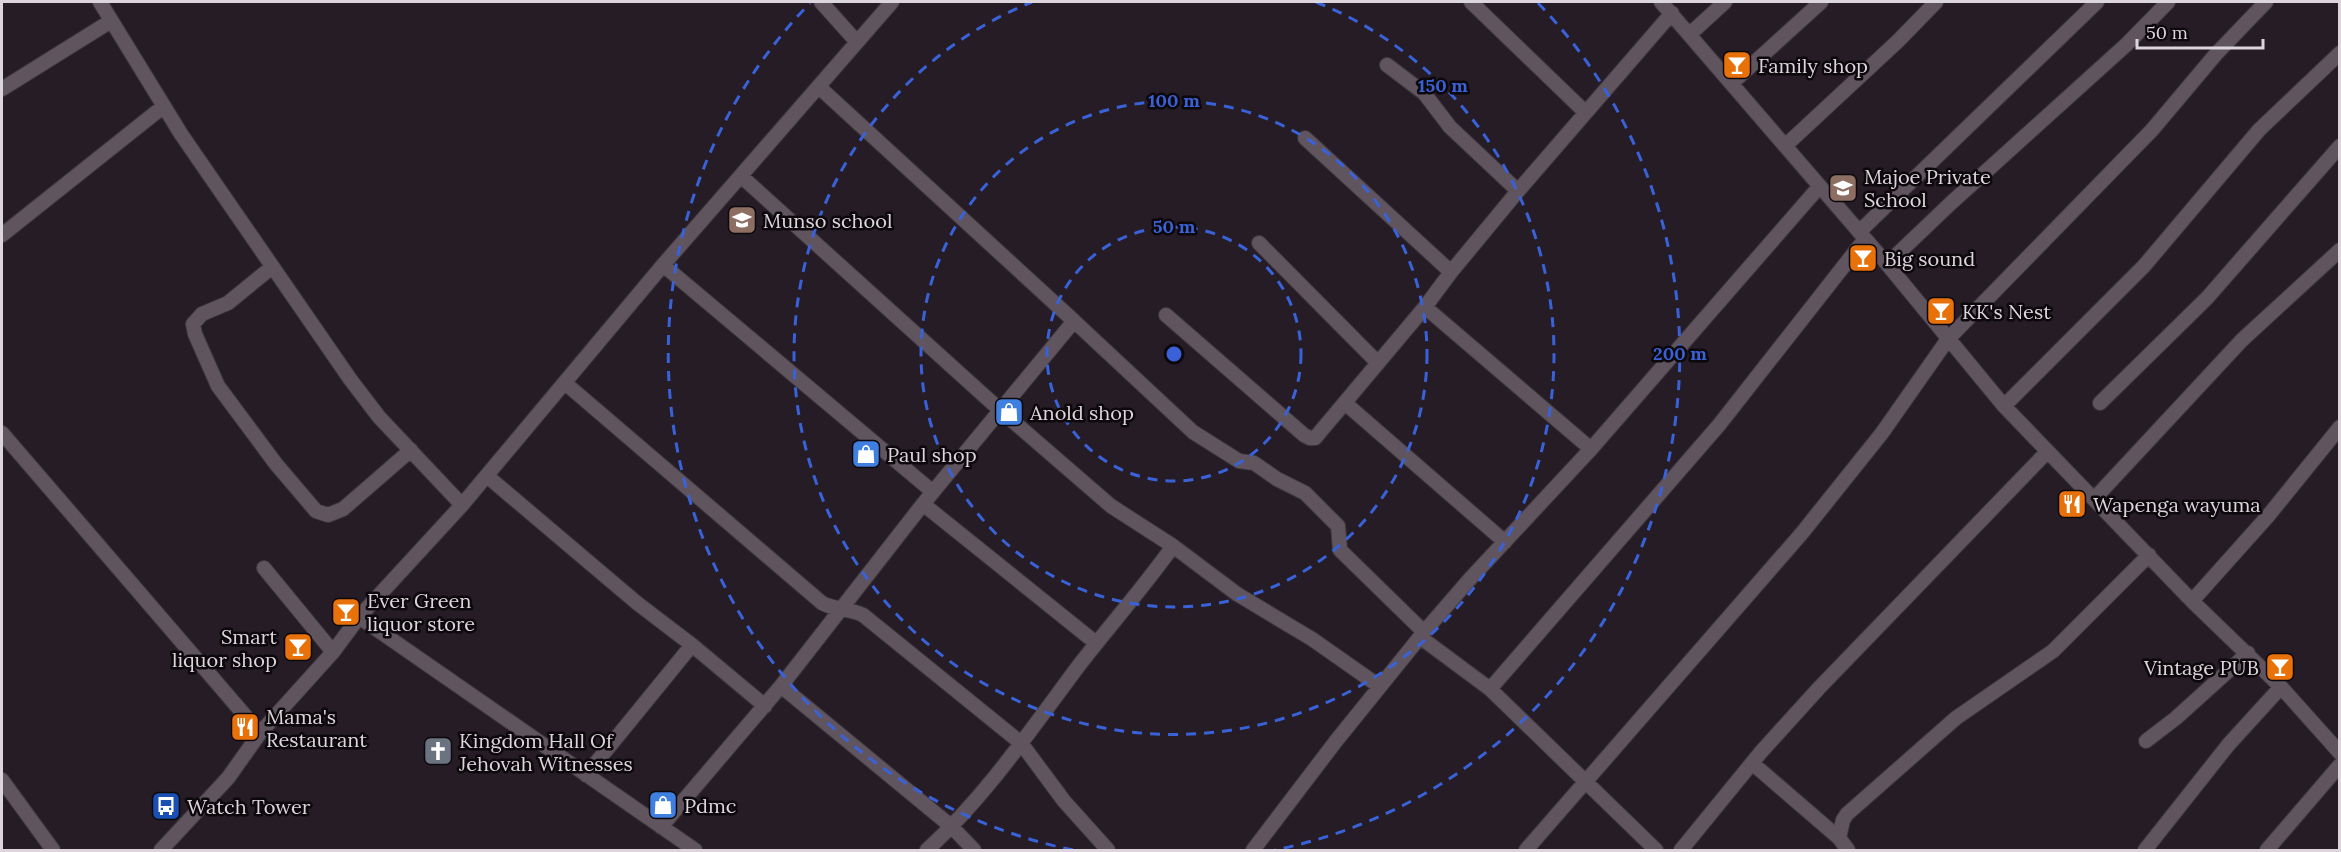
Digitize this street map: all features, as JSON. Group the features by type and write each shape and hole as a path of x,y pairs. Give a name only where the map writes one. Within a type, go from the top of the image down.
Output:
{"street":[{"path":"100,2 164,106 361,394 379,417 462,505"},
{"path":"821,2 856,41"},
{"path":"161,850 228,778 260,733 333,652 359,617 462,505 663,265 892,2"},
{"path":"1471,2 1584,111"},
{"path":"1661,2 1887,264 2004,406 2192,601 2282,687 2340,753"},
{"path":"1690,34 1725,2"},
{"path":"1732,83 1821,2"},
{"path":"1785,146 1898,41 1936,2"},
{"path":"1490,689 1719,425 1862,236 2097,2"},
{"path":"1887,264 2127,44 2168,2"},
{"path":"1526,850 1802,532 1882,433 1948,339 2152,130 2216,54 2266,2"},
{"path":"1166,315 1310,438 1319,435 1584,111 1672,13"},
{"path":"2,89 111,21"},
{"path":"2004,406 2144,266 2259,130 2340,53"},
{"path":"1387,66 1424,93 1450,127 1518,190"},
{"path":"819,87 1193,432 1239,461 1254,463 1277,479 1305,493 1338,526 1340,550 1422,635 1490,689 1656,850"},
{"path":"2,235 164,106"},
{"path":"1305,138 1451,272"},
{"path":"2100,403 2207,298 2340,146"},
{"path":"741,176 1000,410 1111,506 1173,546 1237,594 1312,639 1379,686"},
{"path":"1253,850 1379,686 1422,635 1591,449 1819,187"},
{"path":"1259,243 1378,363"},
{"path":"2095,498 2242,340 2340,250"},
{"path":"663,265 933,492"},
{"path":"272,267 228,303 202,314 194,324 195,334 218,386 276,464 316,511 328,514 343,509 411,450"},
{"path":"1425,307 1591,449"},
{"path":"661,827 765,706 923,504 1074,321"},
{"path":"565,383 822,603 832,608 854,610 1021,743 1064,801 1108,850"},
{"path":"1345,403 1505,542"},
{"path":"2192,601 2268,516 2340,427"},
{"path":"2,433 260,733"},
{"path":"1681,850 1819,687 2047,452"},
{"path":"487,476 637,603 765,706"},
{"path":"923,504 1096,643"},
{"path":"927,850 952,827 1021,743 1096,643 1140,592 1173,546"},
{"path":"1839,838 1843,820 1847,814 1956,718 2053,651 2149,555"},
{"path":"264,568 333,652"},
{"path":"359,617 695,850"},
{"path":"586,775 692,645"},
{"path":"2146,741 2176,718 2248,653"},
{"path":"781,686 952,827 974,850"},
{"path":"2145,850 2229,744 2282,687"},
{"path":"1752,764 1839,838 1848,850"},
{"path":"2267,850 2340,765"},
{"path":"2,780 53,850"}],"place":[{"name":"Family shop","path":"1737,65"},
{"name":"Majoe Private School","path":"1843,188"},
{"name":"Munso school","path":"742,220"},
{"name":"Big sound","path":"1863,258"},
{"name":"KK's Nest","path":"1941,311"},
{"name":"Anold shop","path":"1009,412"},
{"name":"Paul shop","path":"866,454"},
{"name":"Wapenga wayuma","path":"2072,504"},
{"name":"Ever Green liquor store","path":"346,612"},
{"name":"Smart liquor shop","path":"298,647"},
{"name":"Vintage PUB","path":"2280,667"},
{"name":"Mama's Restaurant","path":"245,727"},
{"name":"Kingdom Hall Of Jehovah Witnesses","path":"438,751"},
{"name":"Pdmc","path":"663,805"},
{"name":"Watch Tower","path":"166,806"}]}
